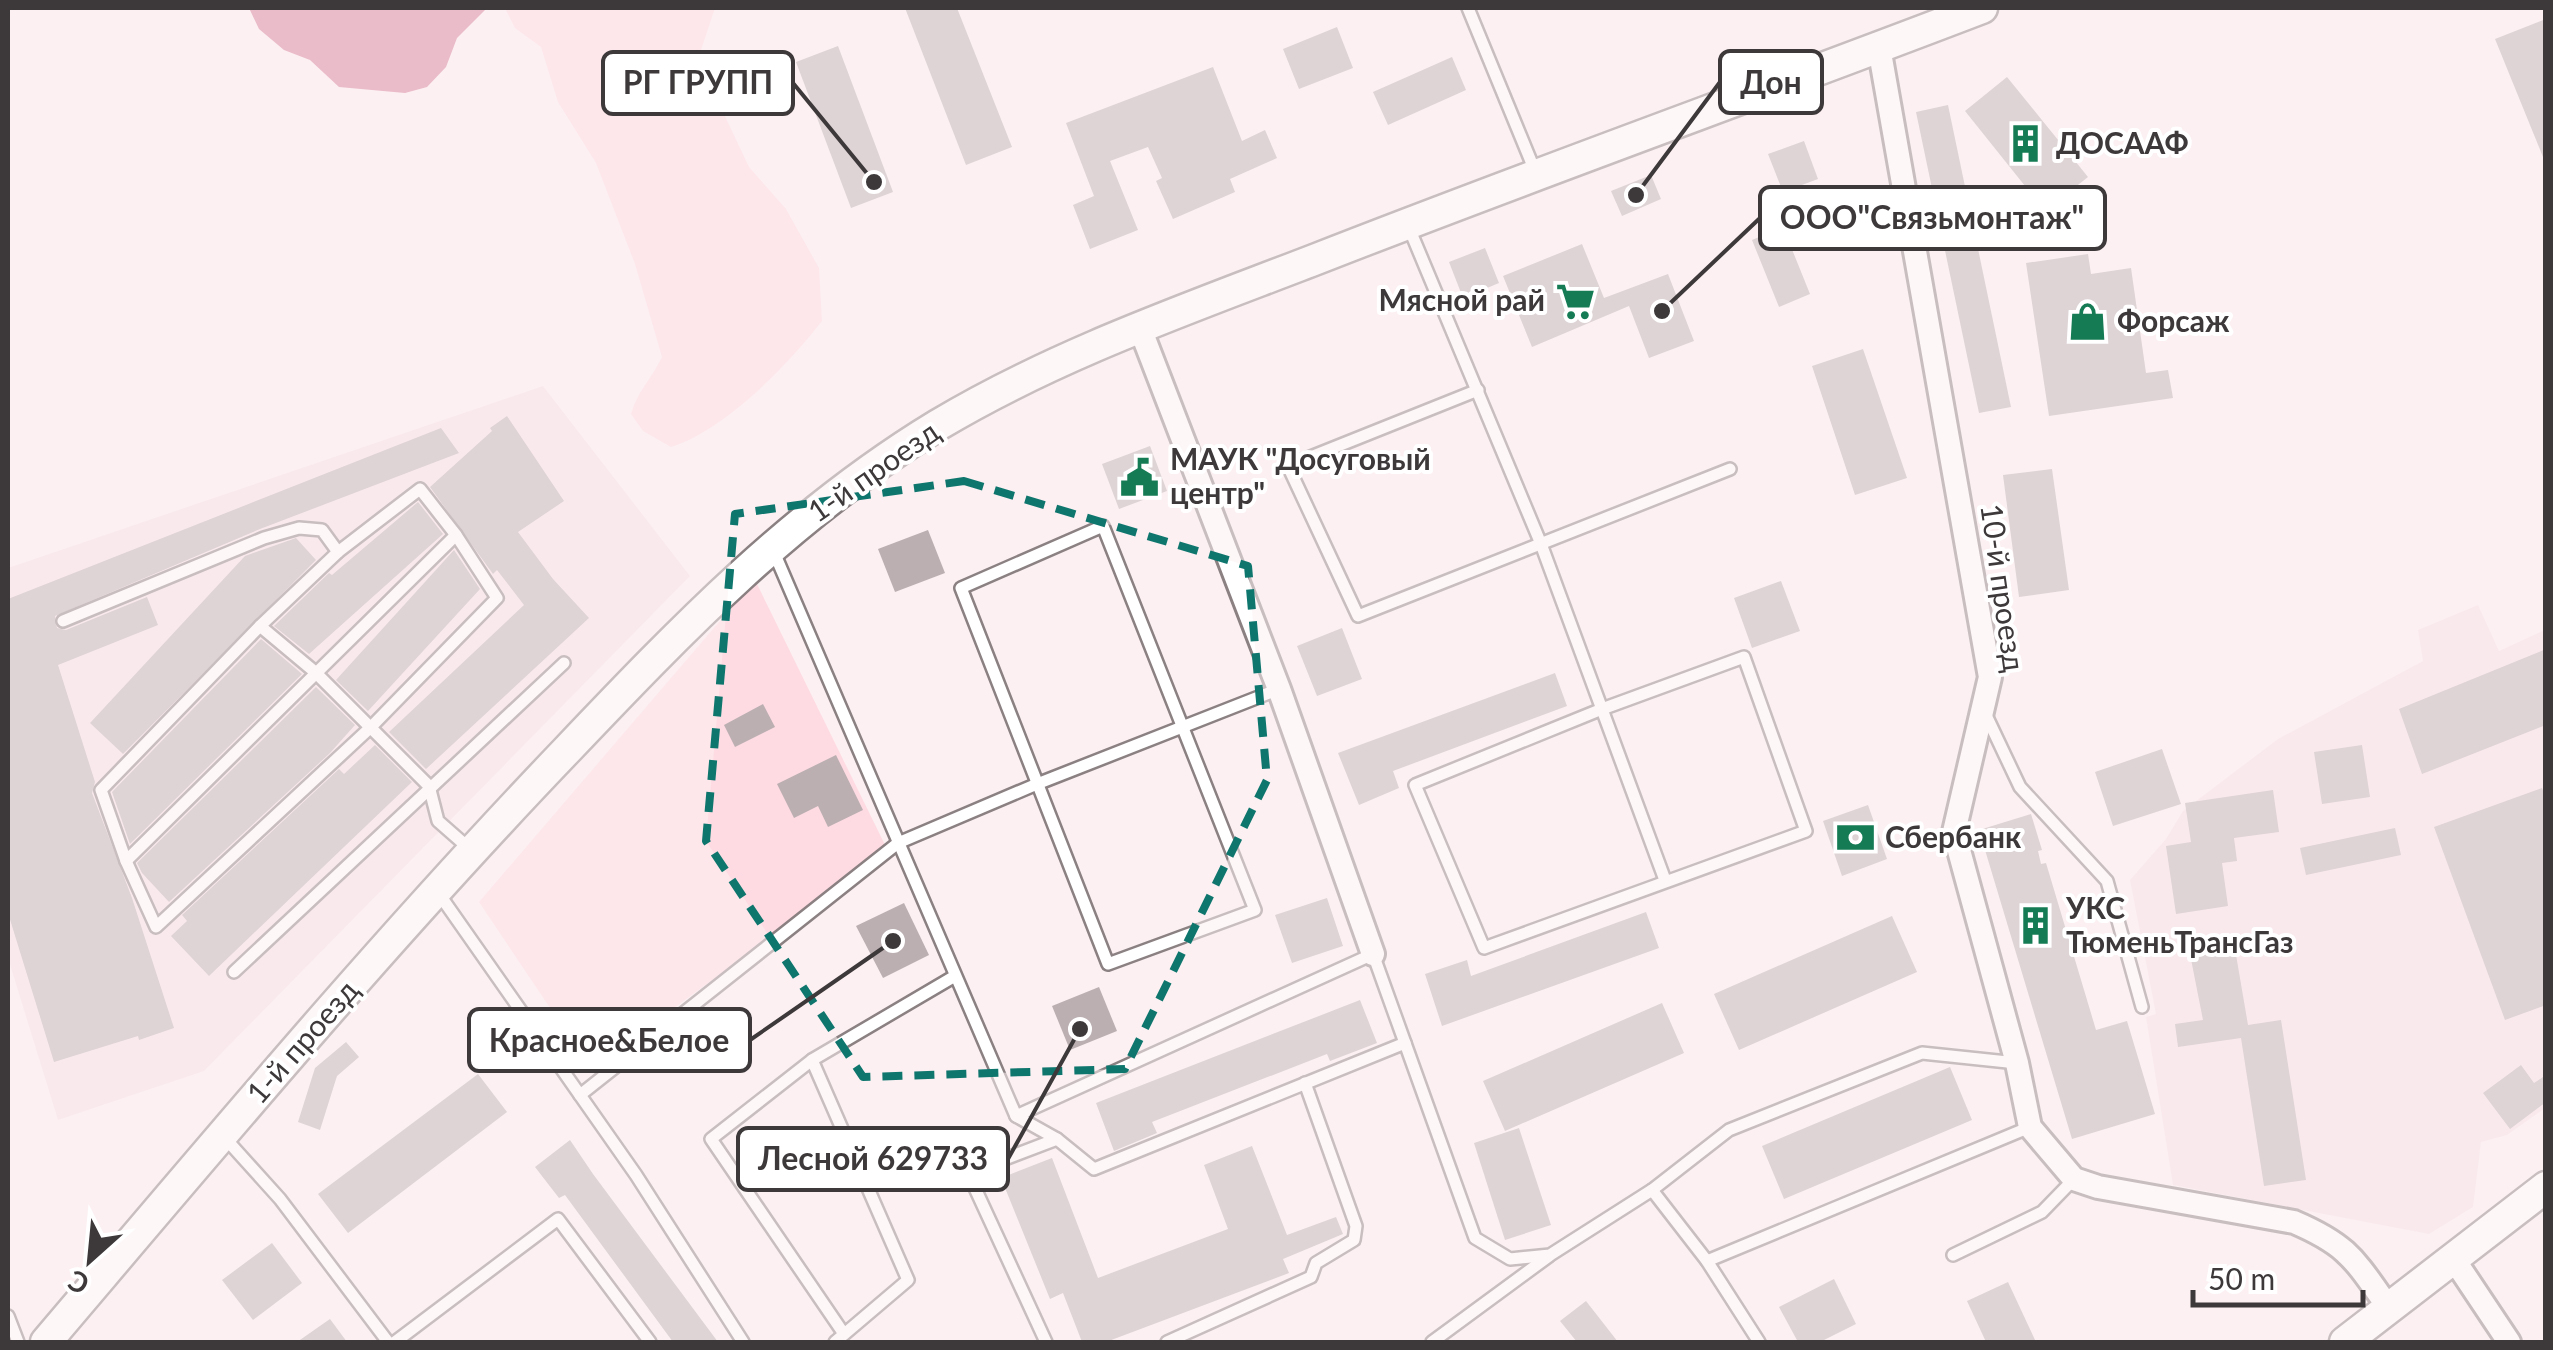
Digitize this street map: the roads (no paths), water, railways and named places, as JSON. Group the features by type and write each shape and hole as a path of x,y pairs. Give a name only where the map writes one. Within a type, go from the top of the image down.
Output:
{"street":[{"name":"1-й проезд","path":"46,1342 471,850 698,613 771,546 848,486 936,426 1008,386 1140,328 1407,223 1982,8"},
{"name":"10-й проезд","path":"1880,47 1990,677 1954,832 2017,1063 2030,1127 2074,1179"},
{"path":"1140,328 1280,690 1373,954"},
{"path":"2074,1179 2098,1187 2294,1222 2348,1251 2388,1308"},
{"path":"2345,1342 2546,1187"},
{"path":"2453,1258 2509,1342"}],"lane":[{"path":"1468,8 1536,175"},
{"path":"1407,223 1541,544 1665,880"},
{"path":"1478,390 1288,466 1358,616 1730,469"},
{"path":"420,489 456,535 497,598 371,727 156,927 101,790 260,626 338,552 420,489"},
{"path":"1102,526 1255,910 1108,964 1037,784 961,588 1102,526"},
{"path":"63,621 264,538 298,528 322,530 338,552"},
{"path":"126,860 456,535"},
{"path":"771,546 1016,1116 1057,1139 1094,1169 1405,1043"},
{"path":"260,626 316,672 429,786 438,821 471,850"},
{"path":"1744,657 1806,831 1665,880 1484,948 1415,785 1744,657"},
{"path":"234,972 564,662"},
{"path":"580,1095 898,844 1037,784 1280,690"},
{"path":"1983,708 2020,788 2107,880 2142,1007"},
{"path":"436,890 636,1175 743,1342"},
{"path":"1016,1116 1373,954 1475,1238 1510,1259 1550,1255"},
{"path":"812,1060 908,1280 840,1338 711,1139 812,1060 955,976"},
{"path":"1432,1342 1550,1255 1652,1190 1729,1130 1922,1053 2017,1063"},
{"path":"1167,1342 1312,1277 1316,1263 1354,1240 1356,1226 1305,1084"},
{"path":"1707,1260 2030,1127"},
{"path":"222,1135 280,1199 392,1342 558,1219 650,1342"},
{"path":"1046,1342 968,1173 1057,1139"},
{"path":"1953,1255 2042,1212 2074,1179"},
{"path":"1652,1190 1707,1260 1759,1342"},
{"path":"8,1316 18,1342"}],"place":[{"name":"ДОСААФ","path":"2026,144"},
{"name":"РГ ГРУПП","path":"874,182"},
{"name":"Дон","path":"1636,195"},
{"name":"Мясной рай","path":"1575,301"},
{"name":"ООО\"Связьмонтаж\"","path":"1662,311"},
{"name":"Форсаж","path":"2087,322"},
{"name":"МАУК \"Досуговый центр\"","path":"1140,477"},
{"name":"Сбербанк","path":"1855,838"},
{"name":"УКС ТюменьТрансГаз","path":"2036,926"},
{"name":"Красное&Белое","path":"893,941"},
{"name":"Лесной 629733","path":"1080,1029"}]}
